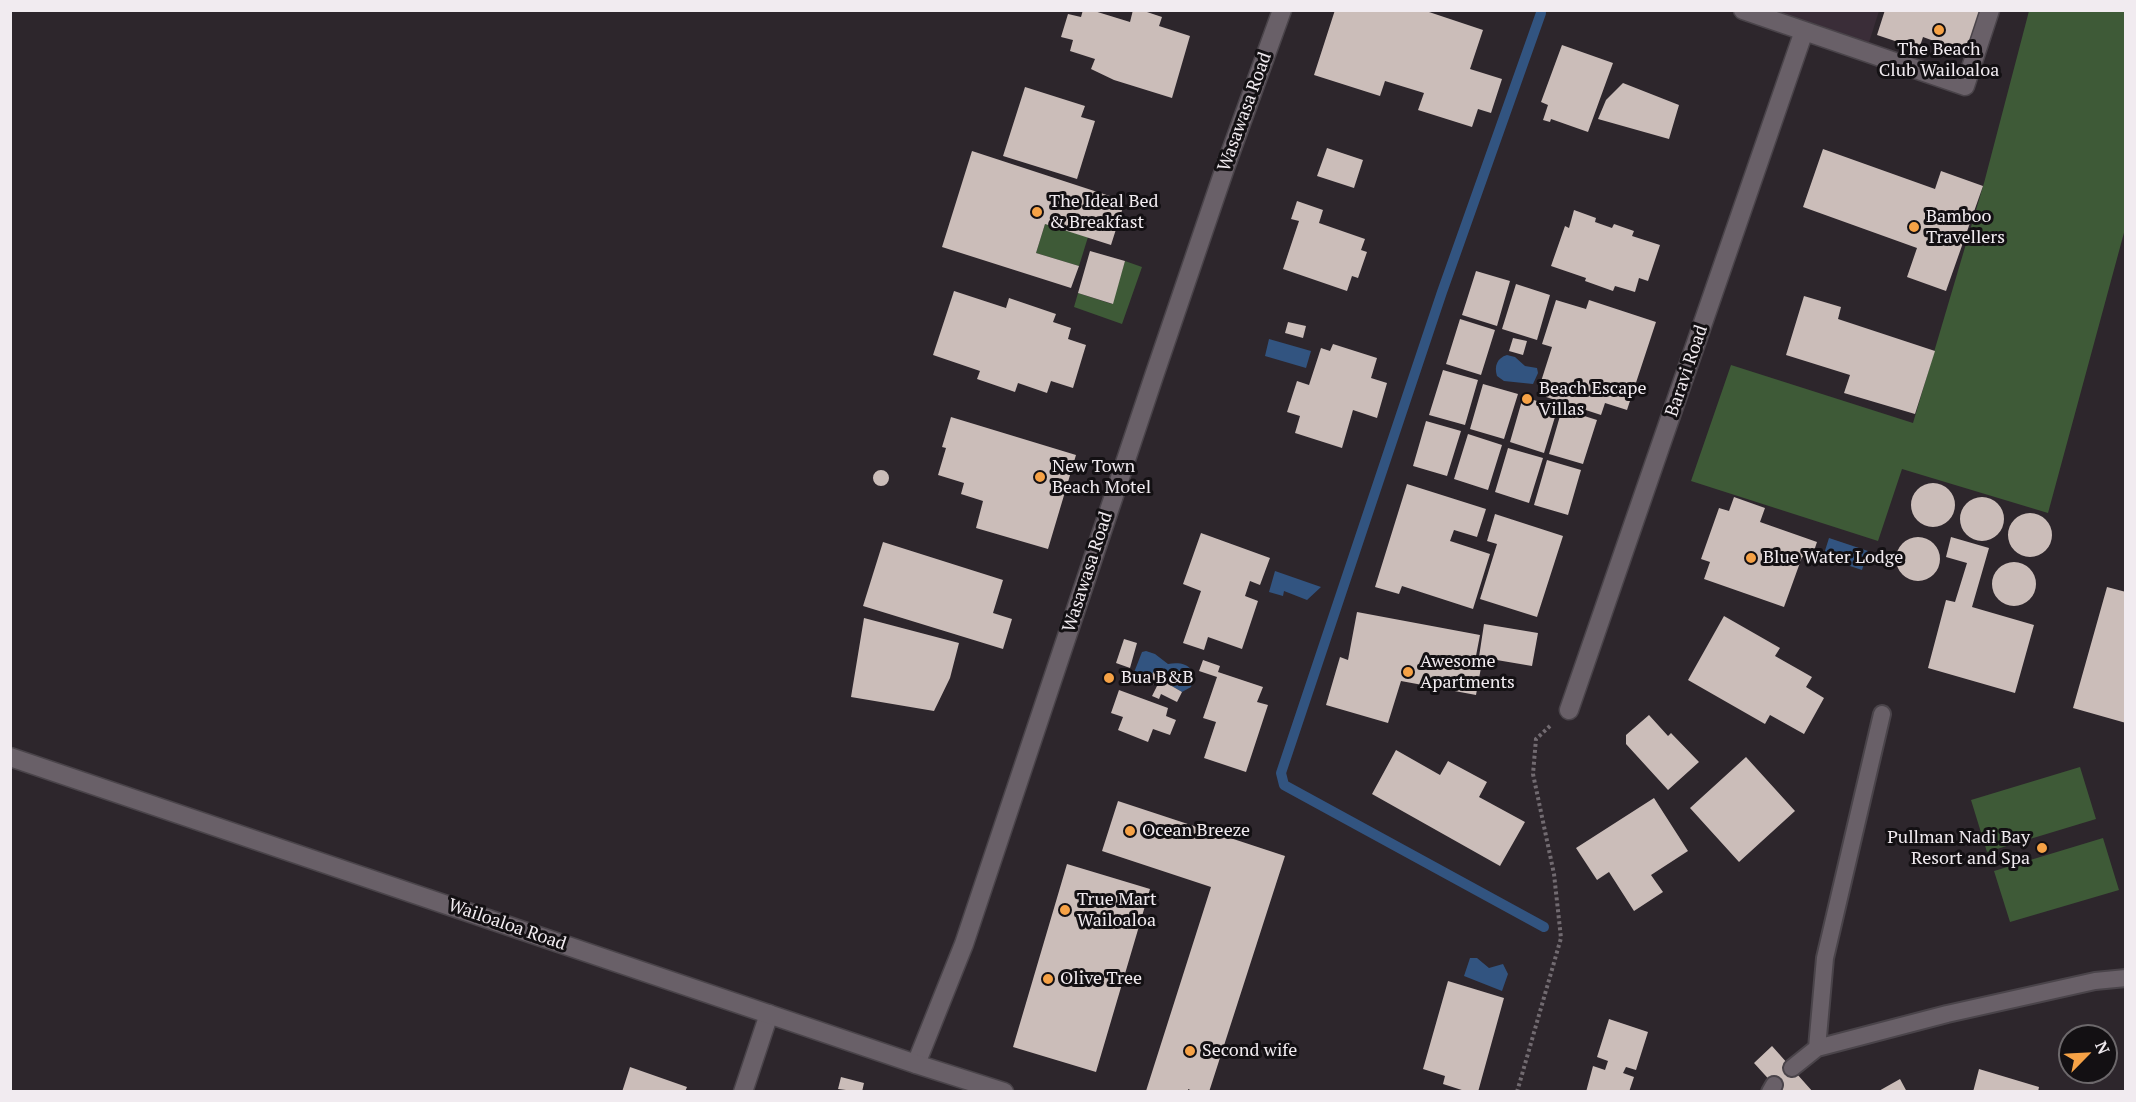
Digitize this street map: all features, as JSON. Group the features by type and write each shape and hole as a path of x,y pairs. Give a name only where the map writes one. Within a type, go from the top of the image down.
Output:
{"street":[{"name":"Wasawasa Road","path":"916,1064 964,944 1161,354 1282,10"},
{"path":"1743,10 1965,86 1990,10"},
{"name":"Baravi Road","path":"1569,710 1804,31"},
{"name":"Wailoaloa Road","path":"10,757 1004,1092"},
{"path":"743,1092 769,1014"}],"lane":[{"path":"1817,1048 1825,958 1882,714"},
{"path":"1792,1068 1817,1048 1947,1014 2095,981 2126,978"}],"path":[{"path":"1517,1092 1561,938 1554,874 1533,774 1536,739 1569,710"}],"shaded area":[{"path":"1765,11 1879,11 1866,52"}],"green space":[{"path":"2029,11 2125,11 2125,229 2048,513 1902,469 1878,541 1691,481 1731,365 1913,423 1984,183"},
{"path":"1045,224 1088,237 1079,266 1036,253"},
{"path":"1125,261 1142,267 1122,324 1074,307 1078,293 1112,304"},
{"path":"2080,767 2096,819 1987,852 1971,800"},
{"path":"2103,838 2119,890 2010,922 1994,871"}],"water":[{"path":"1269,339 1311,351 1306,368 1265,356"},
{"path":"1507,355 1515,357 1525,366 1537,368 1538,373 1533,384 1504,381 1497,376 1497,363"},
{"path":"1829,538 1868,551 1862,570 1823,557"},
{"path":"1275,571 1321,587 1307,600 1284,591 1283,596 1269,592"},
{"path":"1142,652 1155,654 1168,664 1174,663 1189,667 1193,675 1191,687 1182,692 1170,685 1175,682 1158,669 1153,672 1151,683 1133,675"},
{"path":"1470,958 1477,958 1489,968 1503,964 1508,974 1502,991 1464,976"}],"building":[{"path":"1083,10 1091,10 1130,22 1133,10 1141,10 1162,17 1159,26 1190,36 1172,98 1114,80 1091,69 1095,59 1070,51 1073,40 1061,37 1068,14 1081,17"},
{"path":"1335,10 1423,10 1483,30 1470,69 1502,79 1491,113 1478,109 1472,127 1418,110 1424,93 1385,81 1380,96 1314,75"},
{"name":"The Beach Club Wailoaloa","path":"1885,10 1981,10 1967,53 1923,37 1919,49 1877,35"},
{"path":"1562,45 1613,63 1588,132 1551,119 1550,122 1543,120 1548,105 1541,102"},
{"path":"1623,83 1679,105 1669,139 1598,119 1606,100"},
{"path":"1025,87 1085,106 1081,117 1095,121 1077,179 1003,156"},
{"path":"1327,148 1363,160 1354,188 1317,176"},
{"name":"Bamboo Travellers","path":"1823,149 1935,189 1941,171 1983,186 1946,291 1907,277 1917,248 1803,207"},
{"name":"The Ideal Bed & Breakfast","path":"972,151 1125,201 1111,245 1045,224 1036,253 1079,266 1071,288 942,247"},
{"path":"1297,201 1323,210 1319,223 1365,239 1361,250 1367,252 1358,278 1352,276 1347,291 1283,269 1299,221 1291,219"},
{"path":"1574,210 1596,218 1595,222 1612,228 1614,224 1634,231 1632,236 1660,245 1648,281 1639,278 1635,292 1615,286 1613,291 1585,281 1586,278 1551,266 1565,226 1569,228"},
{"path":"1090,251 1125,261 1113,304 1078,293"},
{"path":"1476,271 1510,281 1497,326 1462,315"},
{"path":"1516,284 1550,295 1537,340 1502,329"},
{"path":"954,291 1006,308 1009,298 1056,314 1053,322 1071,328 1068,339 1086,345 1073,388 1051,381 1047,393 1018,383 1015,392 977,379 980,371 933,355"},
{"path":"1804,296 1841,307 1838,319 1935,351 1915,414 1844,393 1850,375 1786,355"},
{"path":"1556,300 1586,309 1589,300 1656,322 1627,410 1605,403 1601,415 1537,394 1552,347 1542,344"},
{"path":"1460,319 1495,330 1481,375 1446,364"},
{"path":"1288,322 1306,326 1303,338 1285,333"},
{"path":"1513,338 1527,341 1523,355 1509,351"},
{"path":"1333,344 1377,358 1371,378 1387,383 1377,418 1353,410 1342,448 1295,433 1300,416 1287,412 1297,381 1309,385 1321,348 1330,351"},
{"path":"1443,370 1478,380 1465,425 1429,415"},
{"path":"1483,384 1518,394 1504,439 1470,429"},
{"path":"1523,397 1558,407 1544,453 1510,442"},
{"path":"1562,409 1597,420 1583,464 1549,454"},
{"path":"951,417 1076,455 1048,549 976,528 983,501 961,494 964,483 938,475 946,448 942,447"},
{"path":"1426,421 1461,431 1447,476 1413,466"},
{"path":"1468,434 1502,445 1488,490 1454,479"},
{"path":"1508,448 1543,458 1529,503 1495,492"},
{"path":"1547,460 1581,470 1568,515 1534,505"},
{"path":"878,470 884,470 889,478 887,484 878,486 873,481 873,475"},
{"path":"1933,483 1942,484 1949,489 1954,496 1954,514 1949,521 1942,526 1933,527 1924,526 1917,521 1912,514 1911,505 1912,496 1917,489 1924,484"},
{"path":"1407,484 1486,509 1477,537 1454,530 1450,541 1490,554 1473,609 1402,586 1399,594 1375,587"},
{"name":"Blue Water Lodge","path":"1734,497 1765,508 1760,522 1817,542 1811,560 1802,557 1784,607 1704,579 1710,562 1701,559 1719,508 1729,511"},
{"path":"1982,497 1991,498 1998,503 2003,510 2003,528 1998,535 1991,540 1982,541 1973,540 1966,535 1961,528 1960,519 1961,510 1966,503 1973,498"},
{"path":"2030,513 2039,514 2046,519 2051,526 2051,544 2046,551 2039,556 2030,557 2021,556 2014,551 2009,544 2008,535 2009,526 2014,519 2021,514"},
{"path":"1495,514 1563,536 1537,617 1480,599 1497,544 1487,541"},
{"path":"1201,533 1270,558 1260,585 1250,581 1245,596 1258,601 1242,649 1208,637 1204,650 1183,643 1201,591 1183,584"},
{"path":"1918,537 1927,538 1934,543 1939,550 1939,568 1934,575 1927,580 1918,581 1909,580 1902,575 1897,568 1896,559 1897,550 1902,543 1909,538"},
{"path":"1951,537 1989,548 1972,607 2034,625 2015,693 1928,668 1946,600 1955,602 1967,563 1946,557"},
{"path":"883,542 1003,580 993,613 1012,619 1003,649 863,606"},
{"path":"2014,562 2023,563 2030,568 2035,575 2035,593 2030,600 2023,605 2014,606 2005,605 1998,600 1993,593 1992,584 1993,575 1998,568 2005,563"},
{"path":"2107,587 2126,592 2126,723 2073,708"},
{"name":"Awesome Apartments","path":"1357,612 1480,635 1475,661 1482,662 1476,695 1401,681 1388,723 1326,705 1340,657 1348,660"},
{"path":"1724,616 1780,648 1775,656 1812,677 1806,687 1824,698 1804,734 1770,715 1765,724 1688,680"},
{"path":"864,618 959,643 950,678 934,711 851,697"},
{"path":"1484,624 1538,633 1532,666 1479,657"},
{"path":"1124,639 1137,643 1130,668 1116,663"},
{"path":"1203,660 1220,666 1218,672 1263,687 1257,702 1268,705 1246,772 1204,758 1216,722 1203,718 1217,677 1199,671"},
{"path":"1158,669 1173,676 1175,682 1170,685 1182,692 1177,702 1161,694 1159,699 1152,696 1157,686 1151,683 1153,672"},
{"path":"1119,690 1168,708 1166,716 1176,720 1170,735 1153,729 1148,742 1118,730 1123,717 1111,713"},
{"path":"1649,715 1668,736 1671,733 1699,762 1668,790 1626,744 1626,735"},
{"path":"1396,750 1440,775 1448,761 1487,782 1479,797 1525,822 1500,866 1372,794"},
{"path":"1746,757 1795,811 1739,862 1690,808"},
{"path":"1654,798 1688,851 1651,875 1663,892 1634,911 1609,872 1597,880 1576,848"},
{"path":"1118,801 1285,856 1209,1092 1195,1092 1188,1089 1188,1092 1146,1091 1211,887 1102,851"},
{"path":"1067,864 1150,889 1096,1072 1013,1047"},
{"path":"1448,981 1504,998 1478,1092 1468,1092 1443,1084 1445,1076 1423,1069"},
{"path":"1609,1019 1648,1032 1636,1070 1626,1067 1623,1073 1634,1077 1629,1092 1586,1092 1593,1066 1605,1070 1608,1061 1597,1057"},
{"path":"1772,1046 1813,1092 1779,1092 1754,1063"},
{"path":"630,1067 687,1087 685,1092 622,1092"},
{"path":"1979,1069 2039,1087 2038,1092 1973,1092"},
{"path":"841,1077 864,1083 862,1092 838,1089"},
{"path":"1900,1079 1907,1092 1877,1092"}],"waterway":[{"path":"1541,13 1442,292 1281,773 1284,785 1544,927"}],"place":[{"name":"The Beach Club Wailoaloa","path":"1939,30"},
{"name":"The Ideal Bed & Breakfast","path":"1037,212"},
{"name":"Bamboo Travellers","path":"1914,227"},
{"name":"Beach Escape Villas","path":"1527,399"},
{"name":"New Town Beach Motel","path":"1040,477"},
{"name":"Blue Water Lodge","path":"1751,558"},
{"name":"Awesome Apartments","path":"1408,672"},
{"name":"Bua B&B","path":"1109,678"},
{"name":"Ocean Breeze","path":"1130,831"},
{"name":"Pullman Nadi Bay Resort and Spa","path":"2042,848"},
{"name":"True Mart Wailoaloa","path":"1065,910"},
{"name":"Olive Tree","path":"1048,979"},
{"name":"Second wife","path":"1190,1051"}]}
